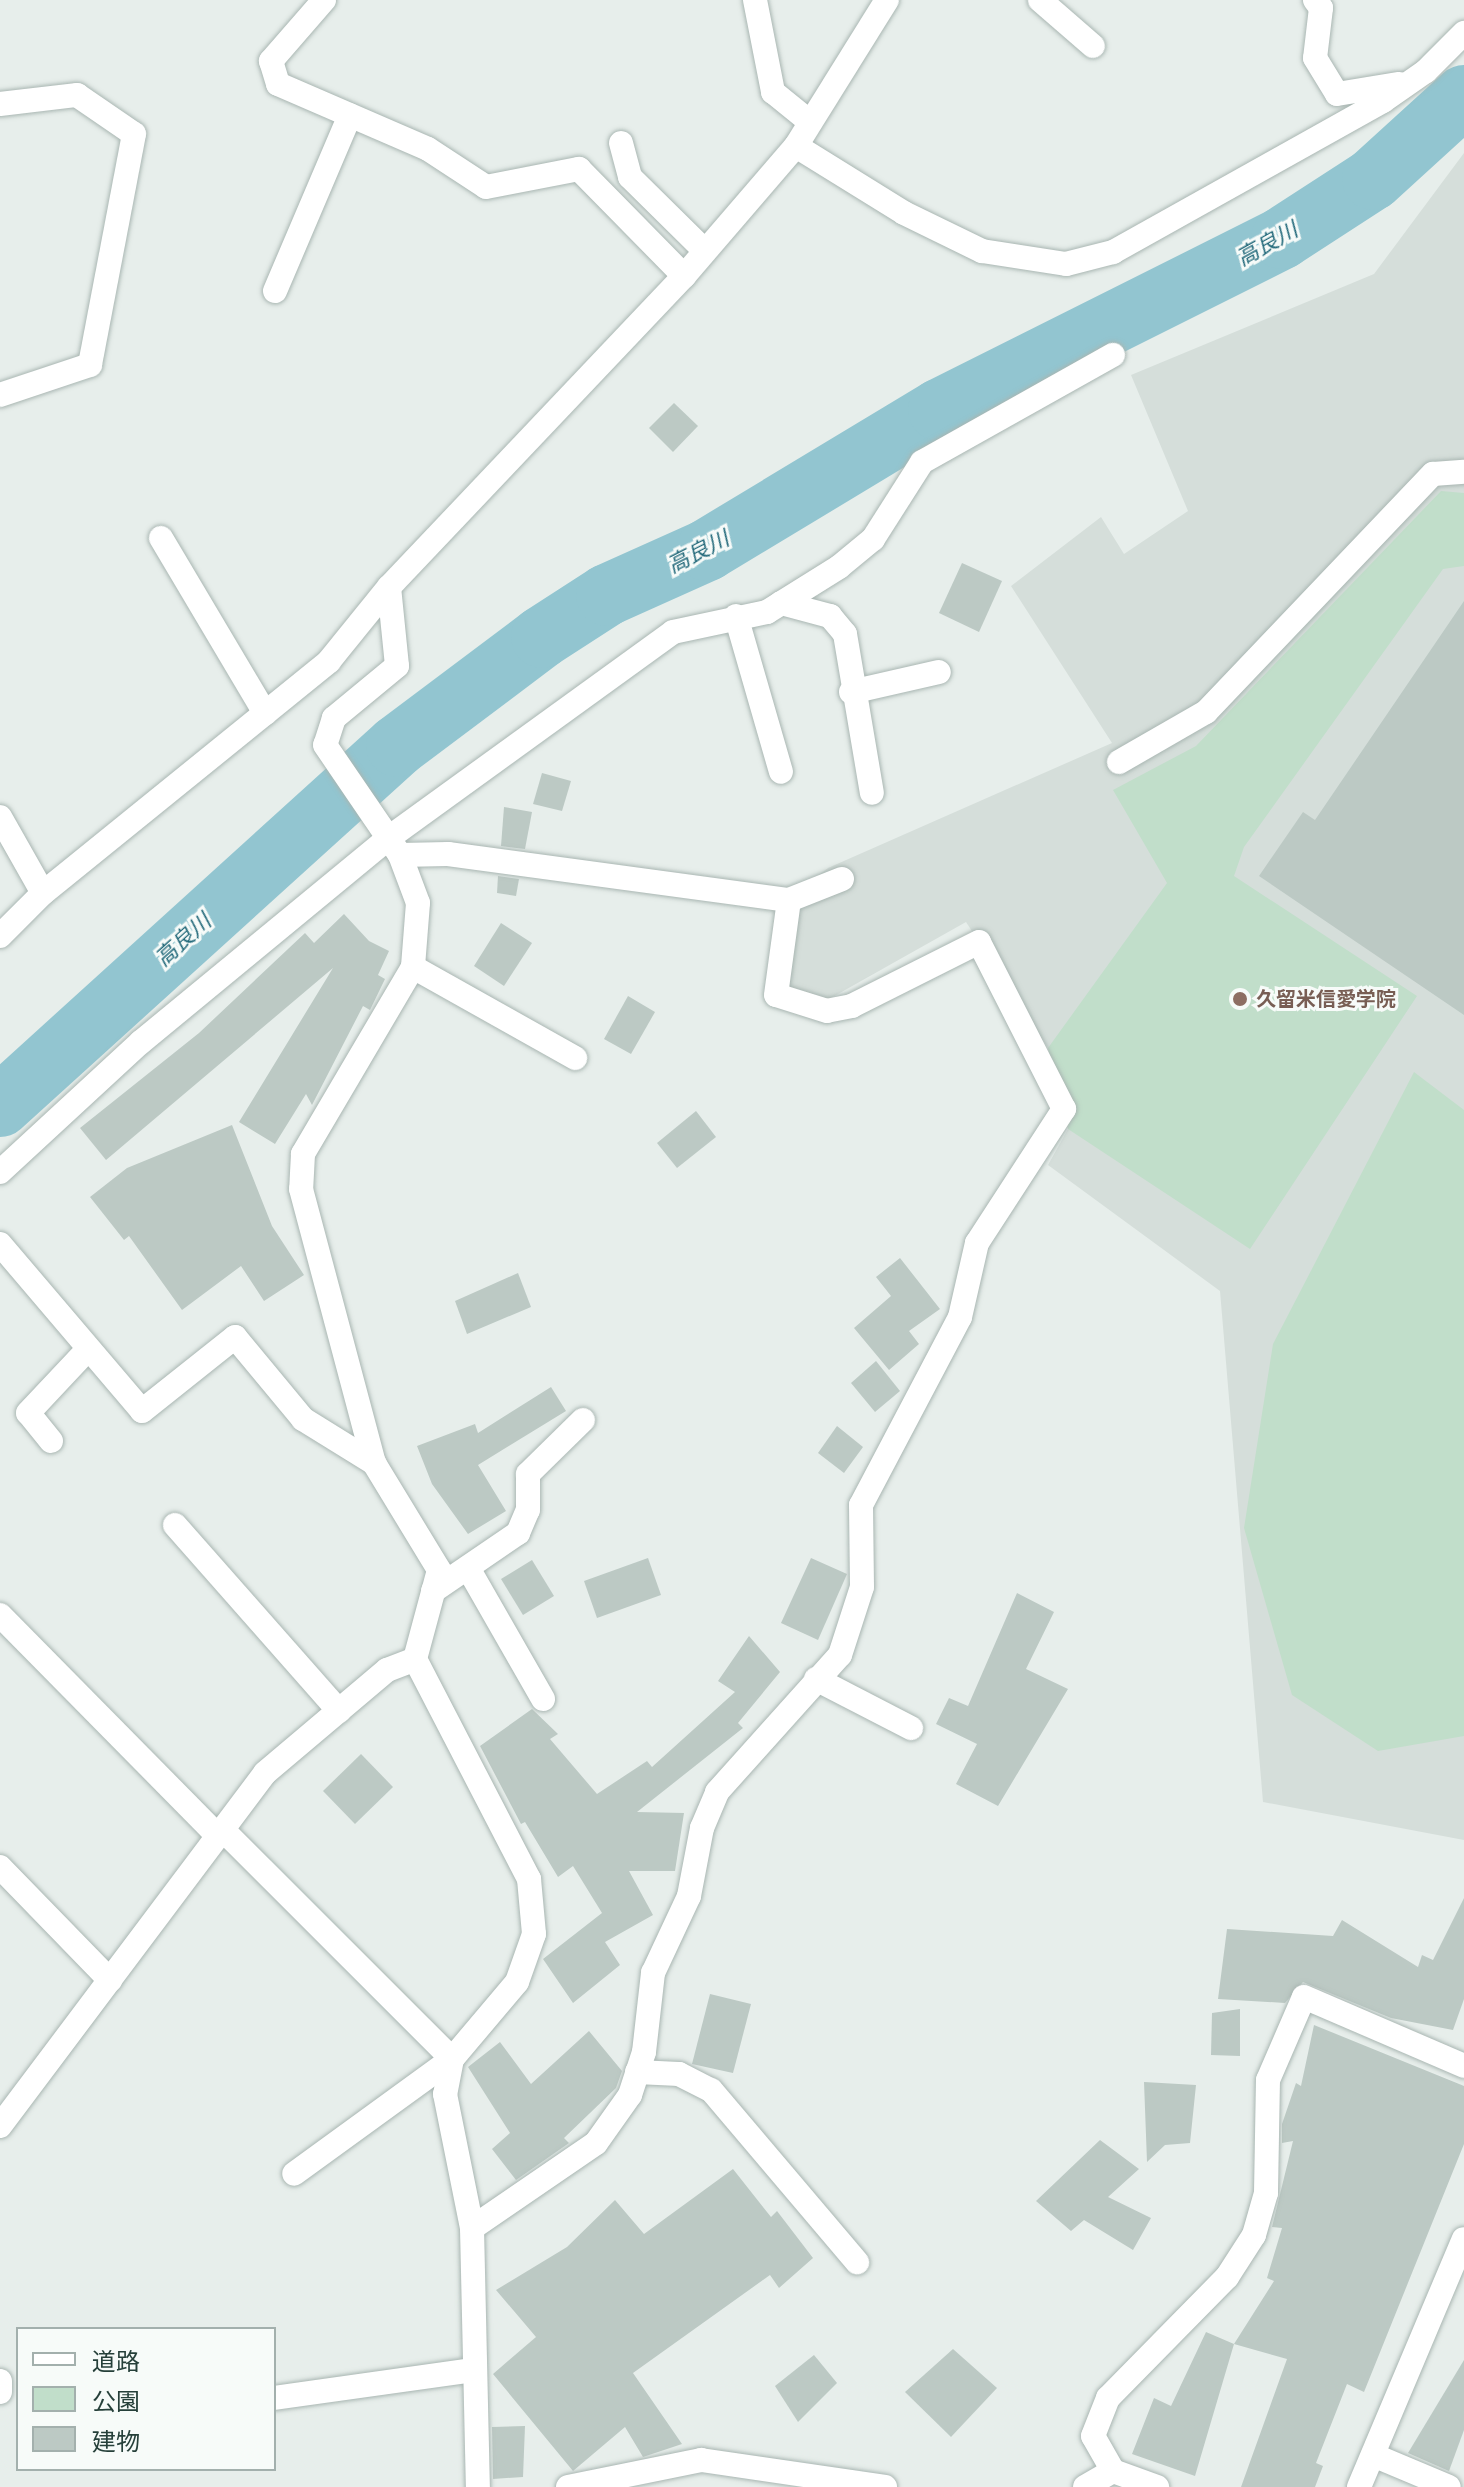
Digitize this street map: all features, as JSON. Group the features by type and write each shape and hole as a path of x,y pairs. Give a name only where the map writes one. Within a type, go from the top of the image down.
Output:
{"street":[{"path":"324,0 271,61 278,84 428,149 486,187 579,169 684,276"},
{"path":"755,0 773,92 810,122"},
{"path":"0,936 43,893 329,661 389,587 684,276 796,146 887,0"},
{"path":"1040,0 1093,46"},
{"path":"1315,0 1321,8 1315,58 1337,94 1409,82"},
{"path":"796,146 904,213 982,251 1066,264 1113,252 1409,82 1464,33"},
{"path":"0,104 77,95 134,134 90,365 0,395"},
{"path":"275,291 350,115"},
{"path":"621,143 630,177 705,251"},
{"path":"0,1172 141,1042 390,839 673,632 781,603 873,539 922,462 1113,355"},
{"path":"1119,762 1206,712 1433,474 1464,472"},
{"path":"161,538 265,713"},
{"path":"294,2174 452,2059 517,1982 534,1934 529,1879 415,1659 439,1570 374,1463 301,1189 303,1154 413,967 418,903 390,839 325,745 334,718 397,666 389,587"},
{"path":"781,603 830,616 845,634 851,692 872,793"},
{"path":"736,616 781,772"},
{"path":"851,692 939,672"},
{"path":"0,817 43,893"},
{"path":"390,839 448,854 789,900 842,879"},
{"path":"472,2228 596,2143 630,2095 637,2072 653,1973 689,1896 702,1828 717,1792 840,1655 862,1587 861,1505 883,1453 960,1317 977,1243 1064,1109 979,942 852,1006 827,1011 776,995 789,900"},
{"path":"413,967 575,1058"},
{"path":"0,1244 142,1411 235,1337 303,1419 374,1463"},
{"path":"51,1441 28,1413 88,1349"},
{"path":"433,1591 518,1533 528,1510 528,1474 583,1420"},
{"path":"175,1525 339,1711"},
{"path":"468,1568 543,1699"},
{"path":"0,1615 452,2059"},
{"path":"0,2126 265,1773 387,1670 415,1659"},
{"path":"816,1679 911,1728"},
{"path":"0,1867 110,1980"},
{"path":"1157,2487 1113,2471 1093,2436 1108,2398 1227,2277 1254,2235 1266,2193 1268,2080 1304,1997 1464,2066"},
{"path":"452,2059 445,2094 472,2228 472,2370 478,2487"},
{"path":"637,2072 679,2074 711,2090 857,2262"},
{"path":"1359,2487 1464,2239"},
{"path":"276,2398 472,2370"},
{"path":"0,2381 0,2392"},
{"path":"1373,2455 1449,2487"},
{"path":"568,2487 701,2460 885,2487"},
{"path":"1085,2487 1113,2471"}],"shaded area":[{"name":"久留米信愛学院","path":"1464,153 1464,1840 1263,1802 1220,1291 1048,1165 1068,1129 1048,1048 966,922 806,1012 778,986 794,894 828,868 1112,743 1011,586 1101,517 1124,554 1188,511 1131,375 1374,274"}],"green space":[{"path":"1441,491 1464,493 1464,566 1443,569 1244,847 1234,876 1417,996 1250,1249 1068,1129 1048,1048 1167,883 1113,790 1196,746"},
{"path":"1414,1072 1464,1110 1464,1736 1378,1751 1292,1695 1244,1528 1273,1344"}],"building":[{"path":"674,403 698,426 673,452 649,428"},
{"path":"962,563 1002,581 979,632 939,613"},
{"path":"1464,601 1464,1015 1259,876 1303,812 1315,820"},
{"path":"542,773 571,781 562,811 533,804"},
{"path":"504,807 532,812 525,849 501,846"},
{"path":"498,876 519,879 516,896 497,893"},
{"path":"344,914 369,941 389,951 378,975 385,979 370,1010 363,1006 312,1105 306,1094 275,1144 239,1122 333,968 106,1160 80,1128 199,1033 305,933 314,943"},
{"path":"501,923 532,943 504,986 474,966"},
{"path":"628,996 655,1012 631,1054 604,1039"},
{"path":"696,1111 716,1137 677,1168 657,1143"},
{"path":"232,1125 272,1226 304,1275 264,1301 241,1266 182,1310 129,1236 124,1240 90,1197 127,1168"},
{"path":"900,1258 940,1309 909,1331 919,1344 889,1370 854,1328 891,1296 876,1277"},
{"path":"518,1273 531,1307 467,1334 455,1301"},
{"path":"876,1361 900,1391 875,1412 851,1383"},
{"path":"551,1387 566,1411 478,1465 506,1511 468,1534 432,1484 417,1446 475,1424 478,1433"},
{"path":"837,1426 863,1447 844,1473 818,1453"},
{"path":"648,1558 661,1595 597,1618 584,1581"},
{"path":"811,1558 847,1574 818,1640 781,1623"},
{"path":"532,1560 554,1596 523,1615 501,1579"},
{"path":"1017,1593 1054,1612 1026,1669 1068,1689 998,1806 956,1784 977,1744 936,1724 949,1698 968,1706"},
{"path":"749,1636 780,1672 738,1723 743,1728 637,1812 684,1813 675,1871 629,1871 653,1915 605,1942 620,1965 573,2003 543,1959 602,1913 573,1866 558,1877 525,1822 521,1824 480,1746 532,1709 558,1734 550,1739 597,1794 647,1761 652,1767 735,1692 718,1681"},
{"path":"361,1754 393,1787 355,1824 323,1791"},
{"path":"1464,1898 1464,1999 1453,2030 1391,2018 1303,1982 1285,2003 1218,1999 1227,1929 1333,1936 1342,1920 1418,1967 1422,1955 1433,1960"},
{"path":"710,1994 751,2004 733,2073 692,2064"},
{"path":"1240,2009 1240,2056 1211,2055 1212,2013"},
{"path":"1314,2025 1464,2086 1464,2144 1364,2392 1347,2384 1316,2463 1323,2466 1315,2487 1241,2487 1287,2359 1234,2344 1274,2281 1267,2278 1282,2228 1272,2227 1293,2141 1282,2143 1282,2124 1296,2083 1301,2086"},
{"path":"589,2031 622,2071 616,2088 564,2138 569,2143 516,2180 492,2149 510,2133 468,2067 500,2042 531,2084"},
{"path":"1144,2082 1196,2085 1190,2143 1165,2145 1147,2162"},
{"path":"1100,2140 1139,2169 1108,2197 1151,2218 1133,2250 1084,2220 1071,2231 1036,2201"},
{"path":"733,2169 771,2217 777,2211 813,2258 779,2288 770,2275 633,2373 682,2444 643,2457 625,2427 573,2471 493,2374 536,2337 496,2290 567,2247 615,2200 644,2234"},
{"path":"1206,2332 1234,2344 1195,2476 1132,2454 1154,2398 1171,2406"},
{"path":"953,2349 997,2388 951,2437 905,2392"},
{"path":"814,2355 837,2383 798,2422 775,2386"},
{"path":"1464,2360 1464,2430 1449,2471 1408,2453"},
{"path":"525,2426 523,2477 493,2479 492,2427"}],"waterway":[{"name":"高良川","path":"0,1106 397,746 542,637 607,595 707,550 939,410 1282,238 1373,179 1464,96"}],"place":[{"name":"久留米信愛学院","path":"1240,999"}]}
